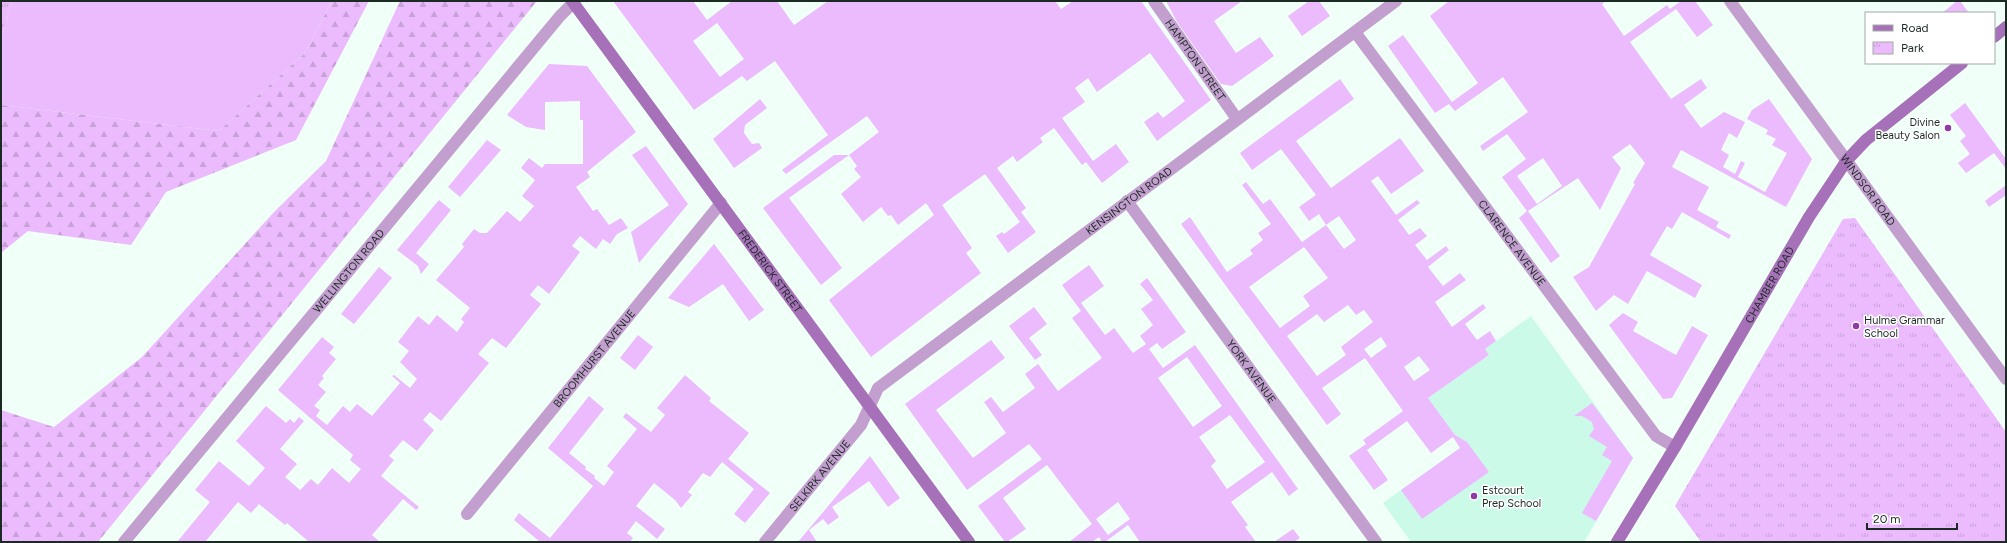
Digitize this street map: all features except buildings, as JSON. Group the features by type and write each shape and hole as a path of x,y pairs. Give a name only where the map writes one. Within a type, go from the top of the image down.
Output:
{"main road":[{"name":"FREDERICK STREET","path":"573,2 969,542"},
{"path":"1995,36 2006,27"},
{"name":"CHAMBER ROAD","path":"1617,542 1675,447 1809,217 1846,160 1866,140 1961,64"}],"street":[{"name":"HAMPTON STREET","path":"1154,1 1237,119"},
{"name":"KENSINGTON ROAD","path":"870,407 878,388 1396,1"},
{"name":"WINDSOR ROAD","path":"1730,1 2006,379"},
{"name":"WELLINGTON ROAD","path":"124,542 573,2"},
{"name":"CLARENCE AVENUE","path":"1355,32 1656,436 1675,447"},
{"name":"YORK AVENUE","path":"1127,201 1376,542"},
{"name":"BROOMHURST AVENUE","path":"467,514 721,203"},
{"name":"SELKIRK AVENUE","path":"765,542 861,425 870,407"}],"shaded area":[{"path":"1531,316 1633,458 1584,542 1411,542 1383,503 1467,443 1455,435 1428,398 1489,355 1485,349"}],"green space":[{"path":"1,1 12,1 1,39"},
{"path":"12,1 332,1 304,54 219,131 1,105 1,39"},
{"path":"332,1 369,1 296,140 166,192 131,245 28,231 1,253 1,105 219,131 304,54"},
{"path":"400,1 537,1 98,542 1,542 1,410 54,427 142,357 275,211 326,161"},
{"path":"613,1 693,1 707,20 732,1 777,1 794,25 828,1 1055,1 1061,9 1073,1 1141,1 1211,100 1157,141 1144,122 1158,112 1163,118 1185,101 1150,53 1097,92 1088,78 1075,88 1085,102 1062,118 1093,161 1116,144 1129,162 1102,183 1086,162 1082,165 1054,128 1040,138 1043,142 1017,162 1013,156 997,168 1026,208 1021,212 1036,232 1008,253 996,236 1002,232 1004,234 1020,222 985,174 942,205 972,248 966,253 981,273 871,357 829,300 934,215 926,203 898,225 891,215 888,216 881,207 863,222 841,194 861,177 854,169 857,166 849,155 879,132 867,116 786,174 782,170 828,135 775,61 747,81 742,76 694,110","holes":["717,23 744,59 720,77 693,41"]},
{"path":"1166,1 1242,1 1214,21 1236,53 1260,37 1274,56 1232,86 1221,84 1177,22"},
{"path":"1309,1 1319,1 1330,16 1302,36 1288,16"},
{"path":"1449,1 1606,1 1602,4 1624,36 1667,5 1670,9 1681,1 1695,1 1713,25 1697,37 1676,9 1630,42 1671,99 1701,79 1707,88 1684,105 1701,128 1724,112 1745,122 1737,138 1729,133 1721,150 1729,155 1723,167 1735,174 1741,161 1745,163 1738,177 1765,192 1787,153 1772,145 1776,139 1766,134 1768,130 1747,119 1752,110 1769,99 1812,159 1786,207 1681,150 1672,167 1709,187 1697,210 1719,222 1716,227 1731,235 1729,239 1682,212 1672,229 1667,226 1650,255 1702,285 1695,298 1647,271 1628,304 1614,295 1596,311 1573,277 1589,267 1645,163 1630,144 1612,157 1621,168 1600,210 1578,178 1528,211 1560,256 1551,263 1519,218 1527,211 1502,177 1526,159 1507,134 1483,151 1480,146 1528,112 1503,77 1455,111 1449,104 1435,113 1388,46 1403,35 1452,102 1478,83 1430,16","holes":["1543,158 1562,186 1537,204 1517,176"]},
{"path":"1957,1 1960,1 1968,12 1943,12"},
{"path":"549,64 587,66 636,132 587,172 590,177 576,187 593,211 597,209 609,225 621,218 628,228 617,234 610,244 603,239 596,249 580,236 572,246 580,252 549,294 538,285 530,295 541,304 506,348 492,338 478,354 489,363 441,421 430,412 423,420 434,430 417,451 403,440 389,456 394,460 381,476 419,507 416,510 403,499 372,535 380,542 309,542 287,523 285,525 259,504 251,513 238,502 205,542 177,542 210,502 195,490 219,461 249,486 265,468 236,441 266,406 286,423 290,419 294,423 299,417 304,421 280,449 297,464 285,477 300,490 311,479 318,485 332,468 349,483 361,469 350,460 353,455 278,390 322,337 334,347 329,353 336,359 322,376 324,378 318,385 326,392 314,406 320,410 316,416 327,425 343,406 350,412 357,404 372,416 400,383 392,376 394,375 410,388 417,379 400,362 409,351 398,342 418,316 429,325 437,315 457,332 464,322 461,319 470,308 436,280 464,247 462,244 474,229 480,233 487,233 507,211 520,222 534,206 522,196 535,180 521,168 529,158 542,168 545,164 583,164 583,120 580,120 580,101 545,102 545,130 526,127 507,115"},
{"path":"1340,79 1354,99 1296,141 1331,188 1400,138 1424,171 1391,194 1378,176 1371,181 1396,215 1417,200 1420,203 1398,220 1409,235 1420,228 1427,236 1415,245 1427,260 1446,246 1449,250 1428,267 1443,286 1460,273 1466,280 1435,302 1452,327 1483,304 1486,308 1465,324 1477,340 1490,331 1496,341 1485,349 1489,355 1428,398 1455,435 1467,442 1489,472 1422,519 1401,490 1460,448 1453,437 1431,453 1407,421 1367,450 1388,480 1374,490 1349,456 1366,444 1363,440 1403,411 1365,358 1322,388 1341,414 1327,425 1181,224 1190,217 1227,272 1253,254 1250,250 1263,240 1258,233 1271,224 1242,185 1246,182 1263,204 1270,199 1302,242 1326,225 1319,214 1309,221 1299,207 1316,195 1281,149 1252,170 1240,153","holes":["1339,216 1356,240 1344,249 1326,225","1304,247 1328,278 1303,296 1310,306 1280,328 1249,287","1348,305 1356,315 1364,310 1373,322 1341,347 1346,355 1317,376 1287,336 1317,314 1324,322","1381,337 1387,346 1371,358 1364,349","1419,356 1430,370 1414,381 1404,367"]},
{"path":"760,99 767,108 745,125 744,133 752,144 759,143 762,148 734,168 713,139"},
{"path":"1965,103 2006,159 2006,169 1994,153 1966,173 1958,163 1970,154 1960,141 1966,136 1950,115"},
{"path":"487,140 501,150 460,197 448,187"},
{"path":"646,146 688,204 639,263 631,232 669,205 632,155"},
{"path":"834,155 849,155 789,198 842,268 821,285 763,208"},
{"path":"2006,185 2006,195 1989,207 1985,201"},
{"path":"439,200 451,210 416,253 429,264 421,274 418,266 397,250"},
{"name":"Hulme Grammar School","path":"1855,218 2006,432 2006,542 1701,542 1675,506 1843,219"},
{"path":"714,244 764,310 749,321 723,284 689,307 668,298"},
{"path":"1089,265 1104,286 1081,303 1105,335 1114,328 1133,353 1146,344 1140,336 1153,325 1141,309 1153,300 1140,284 1147,278 1186,332 1162,349 1157,343 1149,349 1163,368 1195,345 1298,489 1289,496 1272,472 1231,502 1248,525 1245,527 1256,542 1140,542 1128,525 1105,542 1102,542 1099,537 1092,542 1069,542 1092,524 1047,465 1003,498 1026,529 1005,542 978,506 1042,459 1029,444 967,490 905,404 991,340 1005,358 936,410 973,458 1006,433 984,402 991,397 1003,412 1035,388 1025,374 1038,364 1058,391 1102,358 1072,318 1081,311 1062,285","holes":["1187,357 1222,406 1193,427 1158,378","1230,415 1265,462 1227,489 1211,466 1216,461 1199,437","1118,502 1130,519 1108,535 1096,519"]},
{"path":"379,267 392,278 354,324 341,314"},
{"path":"1034,307 1047,324 1029,338 1042,355 1035,360 1009,326"},
{"path":"1623,313 1638,322 1633,331 1676,355 1692,326 1708,335 1672,398 1663,399 1609,325"},
{"path":"638,335 653,347 635,370 620,358"},
{"path":"685,375 711,398 709,401 749,433 728,459 770,493 745,523 734,514 754,489 722,462 710,477 703,473 688,492 692,495 681,508 675,500 654,483 636,506 665,529 657,539 636,521 627,533 633,538 630,542 540,542 514,520 519,513 550,538 593,486 548,448 589,396 604,409 569,453 586,467 585,469 595,476 594,478 604,486 614,472 607,466 637,429 623,417 626,413 651,432 665,415 657,408"},
{"path":"1592,403 1633,458 1596,521 1582,513 1612,461 1602,455 1607,447 1589,436 1594,429 1592,422 1582,416 1574,416"},
{"path":"870,456 900,498 888,507 869,481 832,507 839,517 828,525 823,519 809,530 817,542 798,542"},
{"path":"1293,529 1300,538 1294,542 1274,542"}],"place":[{"name":"Divine Beauty Salon","path":"1948,128"},
{"name":"Hulme Grammar School","path":"1856,326"},
{"name":"Estcourt Prep School","path":"1474,496"}]}
